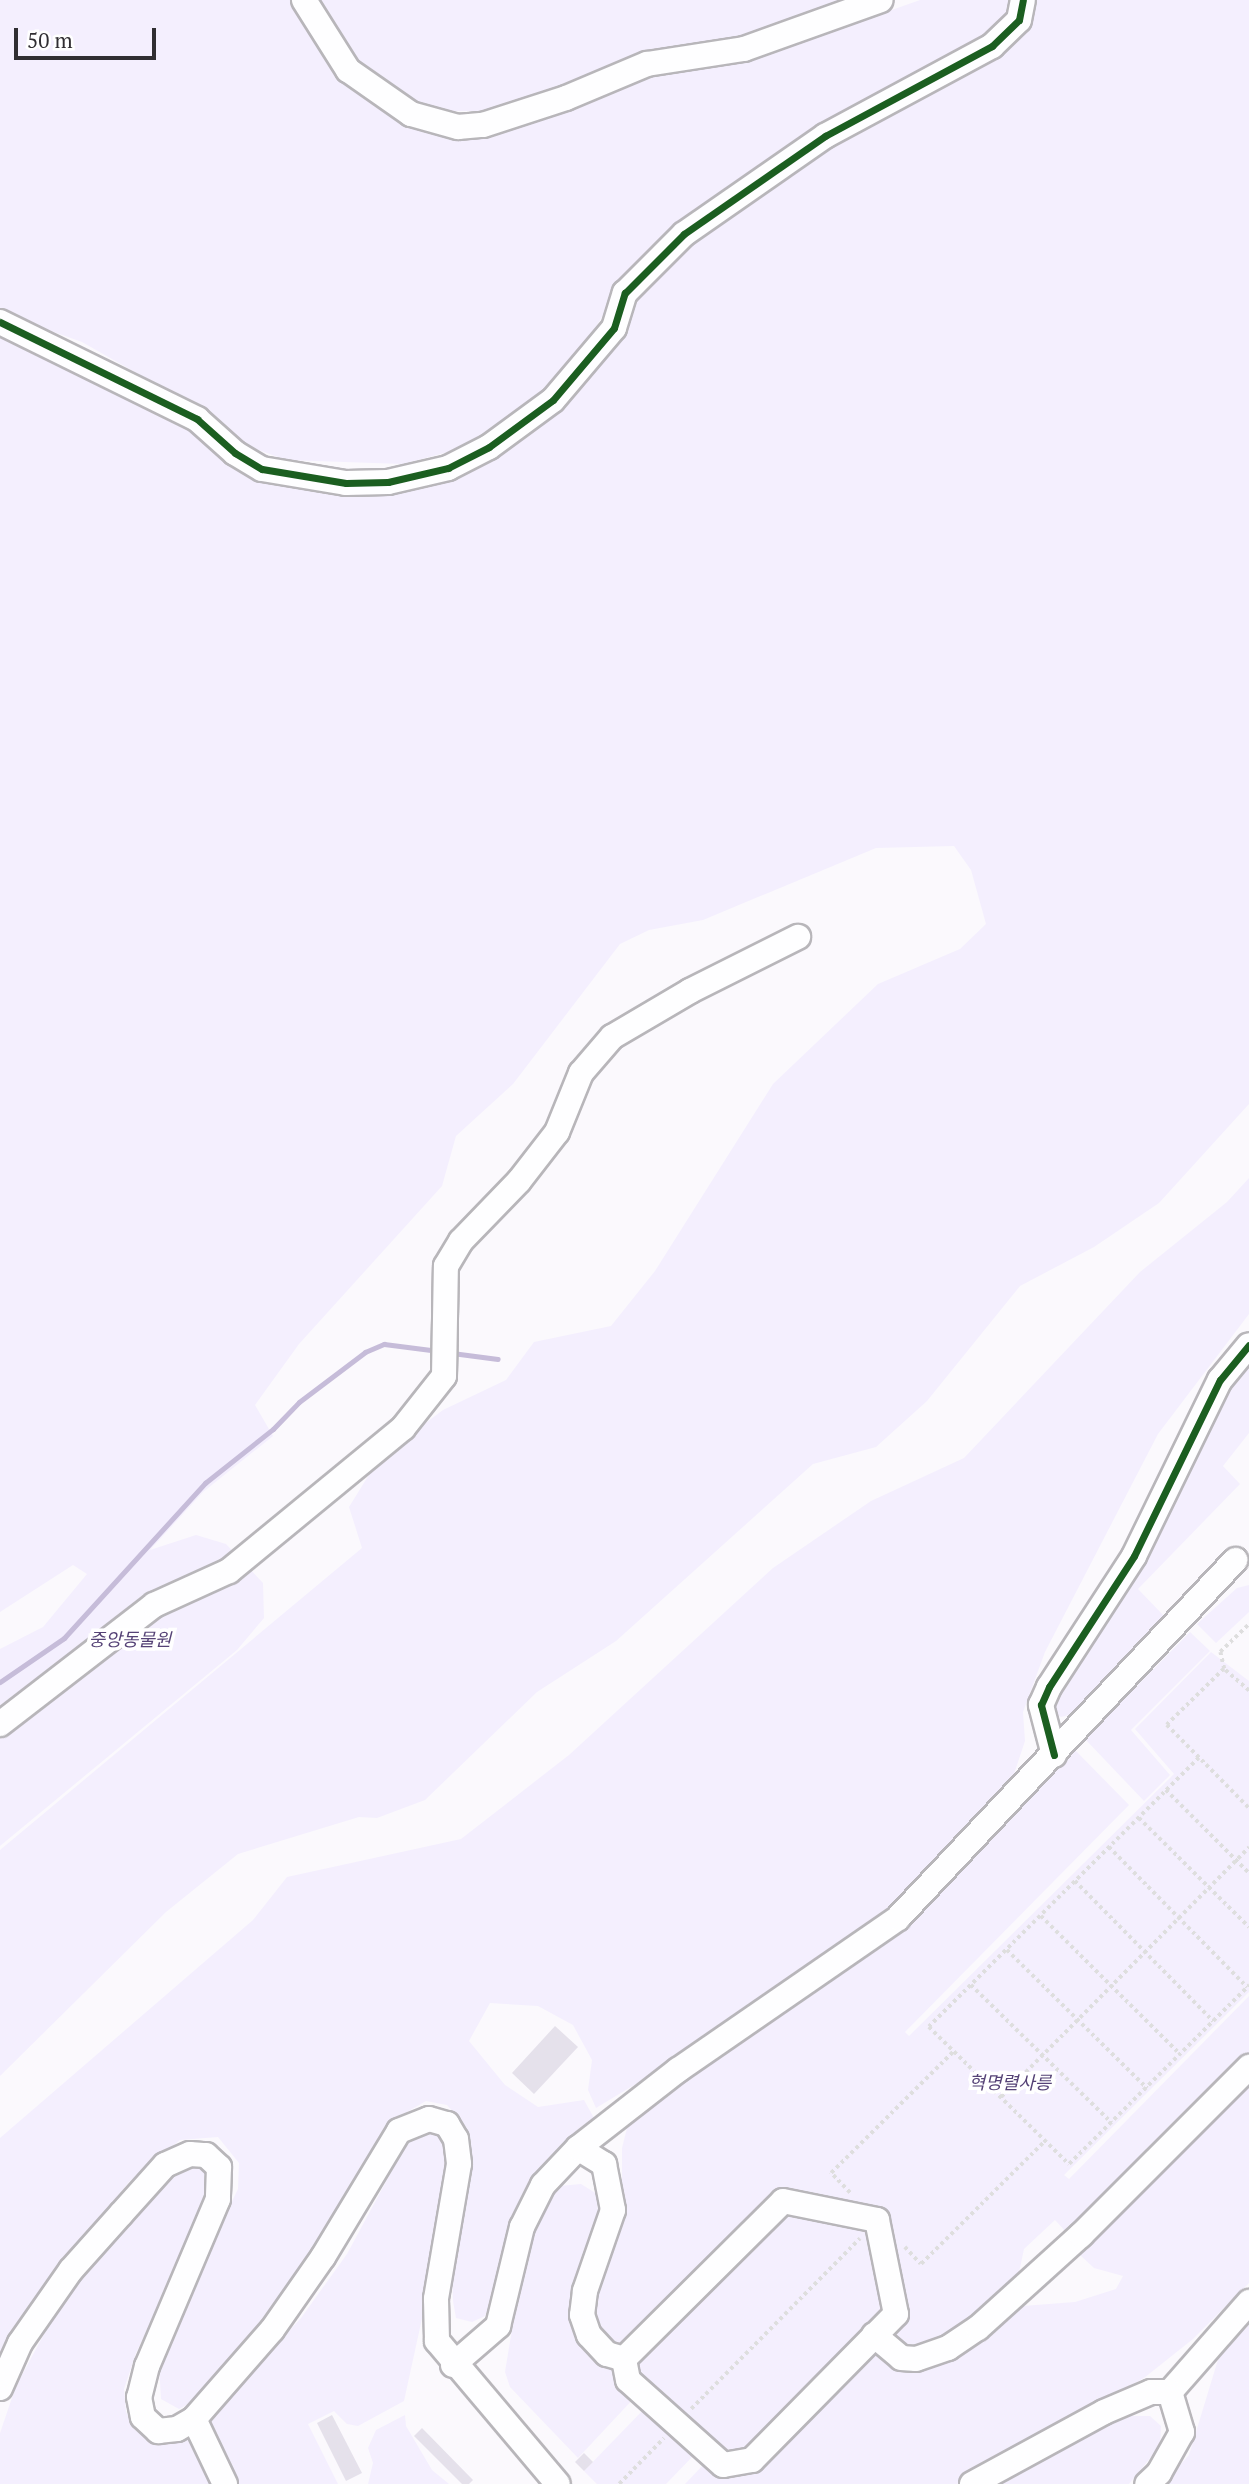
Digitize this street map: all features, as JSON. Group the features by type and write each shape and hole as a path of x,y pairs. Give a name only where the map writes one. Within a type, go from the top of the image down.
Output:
{"street":[{"path":"304,0 348,70 411,114 458,127 483,125 566,98 646,64 744,49 881,0"},
{"path":"0,322 197,419 235,453 262,469 346,482 388,482 448,468 489,447 553,400 614,328 625,293 684,234 825,136 992,46 1019,20 1023,0"},
{"path":"0,1724 154,1605 229,1571 403,1428 444,1376 446,1266 461,1241 519,1181 557,1132 581,1073 612,1037 690,991 798,937"},
{"path":"1054,1755 1041,1704 1049,1687 1134,1556 1220,1380 1249,1345"},
{"path":"453,2365 498,2326 522,2227 543,2185 578,2148 678,2070 898,1918 1235,1560"},
{"path":"874,2335 901,2358 916,2359 948,2348 978,2328 1081,2235 1249,2067"},
{"path":"0,2388 20,2343 104,2232 165,2165 190,2154 206,2155 219,2167 218,2199 147,2366 139,2397 142,2417 158,2431 177,2429 194,2419 272,2330 323,2257 399,2131 414,2121 447,2124 456,2138 459,2164 436,2300 437,2341 453,2365 558,2484"},
{"path":"578,2148 604,2164 613,2210 585,2291 582,2315 589,2335 607,2354 624,2359"},
{"path":"782,2201 877,2220 896,2314 743,2465 716,2461 628,2380 624,2359 782,2201"},
{"path":"972,2484 1104,2412 1150,2392 1170,2392 1249,2302"},
{"path":"1147,2484 1159,2473 1182,2432 1170,2392"},
{"path":"194,2419 225,2484"}],"path":[{"path":"1249,1625 1220,1652 1224,1669 1249,1691"},
{"path":"1224,1669 1167,1725 1249,1808"},
{"path":"1109,1847 1248,1986 1069,2164 929,2027 1109,1847 1139,1818 1166,1790 1199,1758"},
{"path":"1166,1790 1249,1873"},
{"path":"1139,1818 1249,1927"},
{"path":"1001,2097 1249,1847"},
{"path":"1076,1881 1213,2021"},
{"path":"1041,1916 1180,2054"},
{"path":"1007,1950 1147,2088"},
{"path":"971,1985 1112,2123"},
{"path":"869,2135 954,2051"},
{"path":"960,2225 1045,2141"},
{"path":"619,2484 840,2258"}],"green space":[{"path":"0,0 290,0 321,46 447,134 649,74 733,61 796,44 920,0 1017,0 1003,26 962,51 851,107 744,175 676,227 616,293 577,359 545,396 501,428 448,452 403,464 286,460 248,446 198,408 82,342 0,313"},
{"path":"314,0 847,0 760,36 487,111 442,111 414,103 345,50"},
{"name":"중앙동물원","path":"1034,0 1249,0 1249,1104 1159,1203 1094,1247 1020,1286 927,1401 876,1447 813,1464 616,1641 537,1692 425,1800 377,1818 359,1817 238,1854 166,1912 0,2076 0,1850 362,1548 349,1507 380,1457 443,1410 506,1380 534,1342 611,1326 655,1271 773,1084 878,984 960,949 986,924 971,870 954,846 876,848 703,920 649,930 620,944 513,1084 456,1136 442,1186 299,1344 255,1405 273,1436 203,1492 150,1550 196,1535 226,1544 263,1583 264,1618 237,1650 0,1846 0,1649 43,1627 87,1574 73,1565 0,1612 0,334 122,388 243,466 438,479 508,450 551,414 622,326 641,289 705,229 833,142 1016,39 1033,14"},
{"path":"1249,1178 1249,1314 1158,1434 1045,1652 1023,1712 1025,1741 1010,1786 892,1907 664,2067 596,2108 588,2090 592,2060 573,2025 538,2006 490,2003 469,2041 505,2085 538,2107 584,2100 594,2118 558,2154 485,2316 472,2322 456,2318 453,2301 452,2268 471,2162 467,2128 447,2105 426,2101 407,2112 262,2332 204,2396 179,2409 161,2399 159,2366 167,2334 238,2189 239,2163 218,2137 180,2140 129,2182 80,2242 0,2377 0,2138 253,1920 287,1877 461,1839 569,1755 773,1568 871,1501 964,1458 1140,1272 1227,1202"},
{"path":"1249,1357 1249,1433 1223,1466 1240,1484 1138,1589 1164,1616 1073,1714 1061,1717 1051,1711 1053,1696 1221,1392"},
{"path":"1249,1585 1249,1612 1216,1643 1197,1624 1237,1588"},
{"path":"1190,1632 1210,1651 1131,1730 1170,1775 1144,1801 1085,1739"},
{"name":"혁명렬사릉","path":"1211,1652 1249,1681 1249,1992 1064,2175 1069,2179 1249,1996 1249,2054 1067,2233 1055,2220 1024,2249 1017,2282 986,2311 899,2363 1011,2307 1075,2302 1116,2289 1123,2276 1094,2268 1080,2255 1083,2238 1249,2076 1249,2283 1193,2339 1144,2378 957,2484 685,2484 705,2463 695,2454 666,2484 597,2484 584,2471 646,2407 636,2396 578,2458 510,2387 505,2372 525,2250 542,2207 560,2186 581,2184 597,2194 598,2214 574,2318 604,2345 590,2305 622,2211 622,2148 628,2124 642,2108 815,1986 1074,1749 1129,1805 905,2032 909,2036 1174,1774 1135,1729"},
{"path":"427,2131 441,2135 451,2151 433,2268 404,2401 358,2426 347,2424 334,2411 308,2424 338,2484 236,2484 212,2433 211,2416 301,2318 347,2254 409,2139"},
{"path":"209,2164 216,2189 136,2353 124,2389 126,2412 136,2430 187,2436 219,2484 0,2484 0,2433 16,2386 75,2277 166,2168"},
{"path":"1249,2315 1249,2484 1163,2484 1189,2455 1220,2353"},
{"path":"405,2415 406,2426 432,2470 449,2484 368,2484 373,2463 368,2448 376,2430"},
{"path":"1121,2416 1150,2416 1161,2426 1160,2446 1129,2484 994,2484"}],"building":[{"path":"555,2026 578,2047 534,2094 512,2073"},
{"path":"332,2415 362,2473 346,2481 317,2423"},
{"path":"422,2428 473,2480 469,2484 462,2484 414,2436"},
{"path":"584,2453 593,2462 584,2471 575,2462"}],"waterway":[{"path":"0,1682 64,1638 205,1483 273,1429 299,1402 365,1352 384,1344 439,1351"},
{"path":"452,1353 498,1359"}],"cycle path":[{"path":"0,322 197,419 235,453 262,469 346,483 388,482 448,468 489,447 553,400 614,328 625,293 684,234 825,136 992,46 1019,20 1023,0"},
{"path":"1054,1755 1041,1705 1049,1687 1134,1556 1220,1380 1249,1345"}]}
